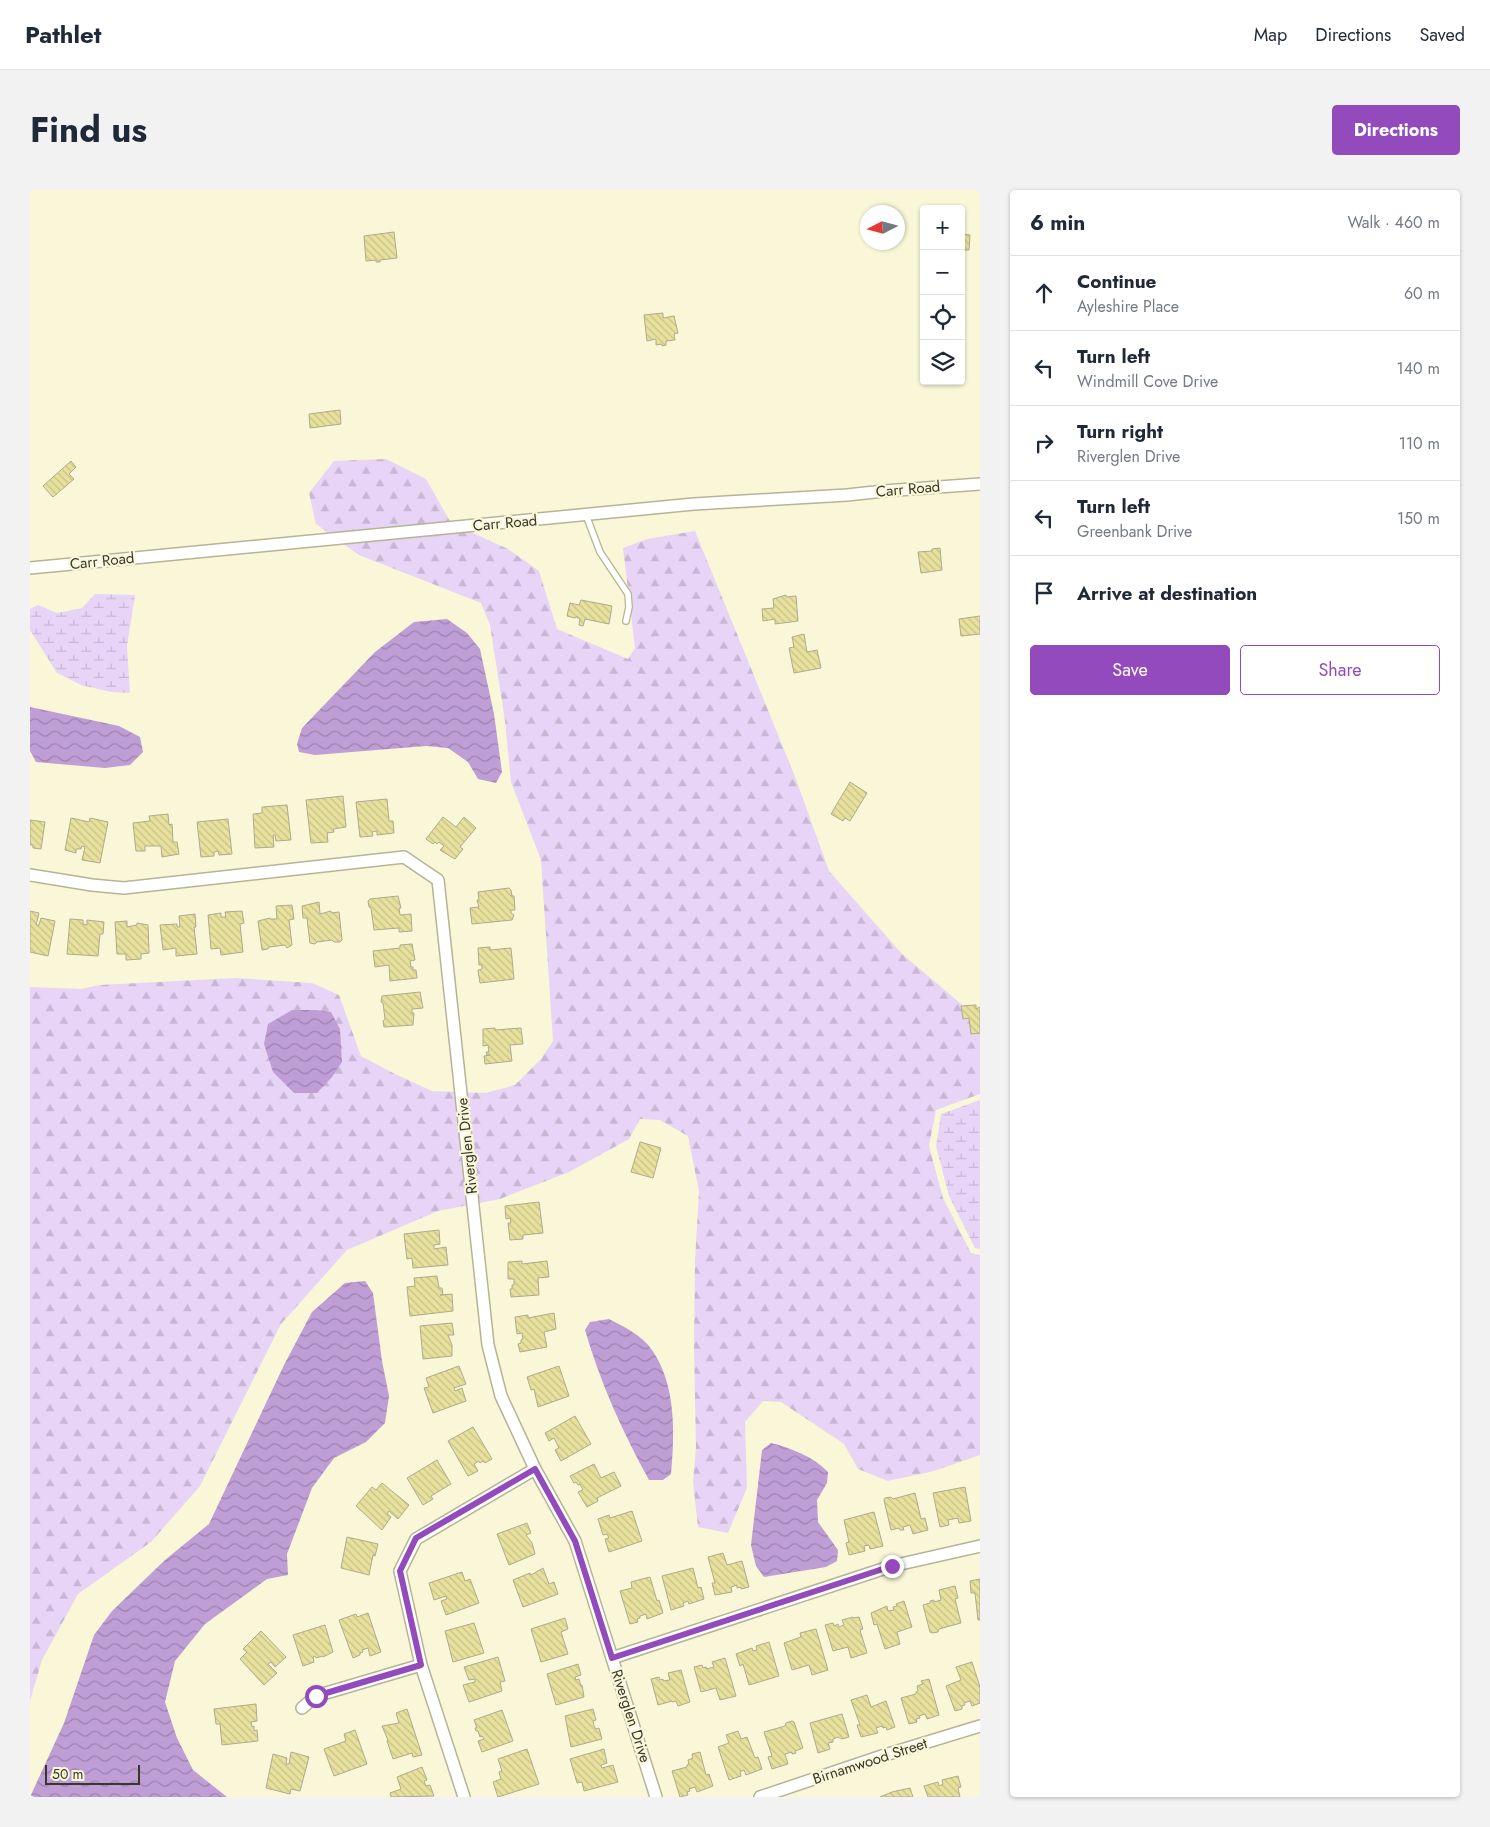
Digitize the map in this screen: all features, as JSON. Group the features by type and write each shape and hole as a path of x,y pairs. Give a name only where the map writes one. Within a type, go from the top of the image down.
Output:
{"street":[{"name":"Carr Road","path":"30,568 694,504 848,495 980,484"},
{"name":"Riverglen Drive","path":"30,875 124,888 404,857 438,880 488,1345 501,1396 535,1469 575,1541 656,1797"},
{"path":"464,1797 421,1665 400,1571 416,1538 535,1469"},
{"path":"612,1658 892,1566 980,1546"},
{"path":"302,1708 316,1696 421,1665"},
{"name":"Birnamwood Street","path":"760,1797 885,1755 980,1726"}],"lane":[{"path":"586,515 600,552 628,594 629,608 626,621"}],"green space":[{"path":"386,459 426,479 451,523 508,549 539,571 557,629 628,659 635,648 623,548 647,539 695,531 794,774 829,871 902,954 980,1020 980,1094 936,1110 929,1146 943,1198 971,1253 980,1255 980,1455 934,1471 888,1481 858,1469 844,1444 781,1402 763,1401 745,1422 747,1488 728,1533 698,1527 693,1482 696,1448 695,1261 699,1191 688,1136 660,1120 640,1119 629,1139 569,1172 500,1199 438,1211 347,1250 281,1324 200,1486 151,1542 78,1594 42,1660 30,1701 30,987 81,989 99,985 236,978 312,983 339,995 361,1056 432,1091 486,1093 515,1085 541,1059 553,1041 541,860 511,782 505,721 490,625 481,603 359,555 316,524 309,493 334,461"},
{"path":"95,594 135,595 127,646 130,693 111,692 81,685 57,673 30,630 30,609 38,605 57,613 82,608"},
{"path":"980,1100 980,1249 975,1248 949,1196 936,1146 941,1114"}],"water":[{"path":"447,619 467,633 480,649 494,714 502,772 496,783 478,779 468,762 448,748 426,746 315,755 299,752 297,744 302,728 375,652 414,622"},
{"path":"30,707 119,726 140,737 143,752 130,765 105,768 36,762 30,751"},
{"path":"292,1010 331,1012 340,1029 342,1062 332,1077 317,1093 294,1093 273,1072 264,1044 268,1024"},
{"path":"365,1281 373,1293 382,1361 389,1396 385,1423 366,1442 334,1458 312,1488 287,1554 288,1575 267,1579 205,1624 175,1661 165,1702 177,1738 193,1770 227,1797 30,1797 64,1723 94,1635 112,1611 165,1560 209,1524 284,1365 312,1312 345,1283"},
{"path":"609,1319 632,1332 648,1345 660,1363 666,1378 672,1410 673,1443 671,1474 663,1480 649,1480 613,1407 591,1349 585,1330 590,1322"},
{"path":"771,1443 802,1454 828,1472 827,1483 817,1500 818,1522 838,1550 837,1561 826,1567 764,1577 756,1566 751,1545 762,1450"}],"building":[{"path":"394,232 397,258 380,260 380,262 376,262 376,260 366,261 364,236"},
{"path":"965,234 970,235 969,250 965,250"},
{"path":"663,313 663,318 674,316 678,333 674,334 675,340 666,341 666,345 662,346 662,344 656,345 656,339 647,341 644,315"},
{"path":"340,410 341,424 310,428 309,414"},
{"path":"71,461 76,467 69,474 74,479 53,497 43,486"},
{"path":"940,548 942,570 921,573 918,552 932,551 932,549"},
{"path":"786,595 786,597 796,596 798,621 775,624 775,619 763,621 762,609 774,608 773,599"},
{"path":"581,600 612,606 609,624 585,619 583,626 579,625 580,618 577,618 577,616 575,618 567,616 570,603 579,605"},
{"path":"980,616 980,634 961,636 959,619"},
{"path":"804,634 807,652 817,650 821,668 794,673 789,648 794,647 792,637"},
{"path":"850,782 867,793 850,821 845,818 843,821 831,814"},
{"path":"343,796 346,827 333,829 334,832 327,833 328,842 311,843 306,800"},
{"path":"387,799 389,821 393,821 394,833 377,835 377,831 372,832 373,836 360,837 356,802"},
{"path":"287,805 291,840 276,841 275,835 273,835 274,847 255,848 253,814 262,813 262,807"},
{"path":"168,814 169,825 172,824 173,842 177,842 179,854 162,857 161,846 145,846 145,851 136,851 133,823 150,821 149,816"},
{"path":"443,817 456,827 464,817 476,828 460,847 463,849 455,859 440,850 444,846 439,842 433,844 426,839"},
{"path":"71,818 89,822 90,818 108,822 100,863 82,860 85,847 82,846 81,849 76,849 76,853 65,850"},
{"path":"228,819 232,854 219,855 218,851 214,852 214,856 201,857 197,822"},
{"path":"30,820 45,822 41,849 33,848 33,845 30,845"},
{"path":"509,888 512,896 514,896 515,910 511,910 511,913 514,915 512,920 472,924 470,908 479,907 477,900 479,900 478,892"},
{"path":"398,896 401,908 399,908 400,915 411,914 412,931 399,932 399,928 374,930 371,908 368,901 370,899"},
{"path":"319,902 320,914 331,911 331,913 339,912 342,940 340,942 332,940 315,944 310,943 307,918 303,918 302,906"},
{"path":"292,905 294,919 289,920 292,945 287,948 285,945 262,950 258,921 270,918 277,919 276,906"},
{"path":"30,911 39,913 36,925 39,925 41,918 55,921 48,956 30,952"},
{"path":"242,911 244,923 240,924 243,952 221,955 220,948 211,949 208,915 221,913 221,917 226,917 225,912"},
{"path":"195,914 196,927 194,927 197,954 176,956 176,948 163,950 160,925 177,924 177,927 180,927 179,916"},
{"path":"70,919 83,920 83,924 87,925 87,920 104,922 103,934 100,934 98,956 67,954"},
{"path":"127,921 127,927 137,925 137,923 148,925 149,953 141,954 141,959 126,960 126,954 117,954 115,922"},
{"path":"412,944 415,960 410,961 413,970 416,970 417,978 390,981 389,965 375,967 373,951 400,948 400,945"},
{"path":"490,947 490,950 511,948 514,979 480,983 478,970 482,969 482,965 479,965 478,948"},
{"path":"420,992 423,1008 412,1009 412,1013 414,1013 413,1025 384,1027 383,1021 385,1019 383,1003 381,1002 382,996"},
{"path":"976,1005 976,1009 980,1007 980,1033 971,1034 969,1018 963,1019 961,1006"},
{"path":"495,1028 495,1030 521,1028 523,1044 510,1045 512,1061 485,1064 484,1056 490,1055 487,1055 486,1052 489,1052 488,1045 483,1046 483,1029"},
{"path":"640,1142 661,1148 653,1178 631,1172"},
{"path":"539,1202 543,1233 523,1235 523,1239 510,1240 508,1223 511,1223 510,1218 506,1219 505,1206"},
{"path":"439,1230 440,1244 434,1245 434,1249 446,1247 448,1265 413,1268 412,1258 407,1259 404,1234"},
{"path":"522,1261 522,1264 547,1261 549,1277 538,1278 539,1295 511,1297 510,1289 514,1285 514,1279 508,1279 508,1262"},
{"path":"437,1276 439,1288 442,1288 443,1295 452,1294 453,1311 410,1316 407,1287 415,1286 414,1278"},
{"path":"554,1313 556,1329 544,1332 547,1347 520,1352 518,1344 523,1339 522,1333 517,1334 515,1317 528,1315 528,1318"},
{"path":"452,1323 454,1335 448,1335 452,1345 452,1356 423,1359 420,1326"},
{"path":"459,1366 466,1384 454,1388 455,1391 462,1388 466,1401 433,1413 424,1388 429,1387 426,1378"},
{"path":"559,1366 569,1396 538,1407 534,1389 531,1390 527,1377"},
{"path":"575,1416 591,1444 561,1461 555,1450 559,1448 554,1438 549,1441 545,1433"},
{"path":"473,1427 492,1459 485,1463 483,1461 480,1463 479,1461 474,1464 478,1471 468,1476 448,1441"},
{"path":"437,1460 451,1484 431,1496 433,1499 423,1505 407,1478"},
{"path":"594,1464 601,1478 614,1472 621,1486 597,1498 598,1501 587,1507 578,1492 583,1490 580,1484 574,1483 570,1476"},
{"path":"382,1483 409,1505 398,1519 389,1511 387,1514 391,1517 382,1530 356,1506 372,1487 376,1490"},
{"path":"965,1487 971,1521 959,1523 958,1518 948,1520 949,1525 940,1527 933,1493"},
{"path":"915,1493 921,1519 925,1518 928,1530 913,1534 910,1525 903,1527 904,1530 899,1528 891,1530 885,1498 891,1497 893,1499"},
{"path":"632,1511 642,1541 609,1552 605,1539 609,1538 607,1534 603,1535 598,1519 609,1515 610,1518"},
{"path":"874,1512 883,1546 870,1549 869,1545 864,1546 865,1551 849,1555 846,1543 849,1542 844,1520"},
{"path":"527,1523 531,1533 526,1535 532,1543 535,1554 509,1565 497,1534"},
{"path":"347,1537 378,1544 375,1556 373,1555 369,1575 341,1568"},
{"path":"723,1553 727,1565 742,1561 749,1587 741,1589 741,1587 737,1588 737,1585 731,1587 732,1592 715,1595 712,1583 715,1583 708,1557"},
{"path":"543,1568 549,1584 554,1582 558,1594 523,1607 513,1580 530,1573 531,1575"},
{"path":"693,1568 698,1588 701,1587 704,1599 689,1604 688,1601 683,1603 684,1606 671,1610 662,1576"},
{"path":"462,1572 465,1581 470,1579 479,1603 446,1615 441,1601 447,1599 446,1596 434,1600 429,1583"},
{"path":"650,1577 657,1601 659,1600 663,1613 647,1619 646,1614 640,1616 637,1619 638,1622 630,1624 620,1591 632,1588 631,1582"},
{"path":"980,1579 980,1620 978,1620 975,1593 971,1593 970,1581"},
{"path":"955,1586 958,1598 955,1599 961,1623 939,1629 938,1632 930,1632 923,1605 930,1603 930,1601 941,1600 939,1590"},
{"path":"904,1601 912,1627 897,1632 900,1644 885,1649 877,1624 874,1625 871,1613 887,1606 888,1611 894,1610 893,1607 897,1606 896,1604"},
{"path":"368,1613 381,1652 370,1656 368,1648 362,1650 363,1652 360,1655 353,1658 339,1620 356,1614 357,1617"},
{"path":"859,1617 863,1629 860,1630 867,1653 851,1658 848,1647 833,1651 825,1625 833,1623 834,1626 838,1624 839,1627 844,1625 842,1620"},
{"path":"565,1618 568,1629 561,1632 568,1654 541,1662 531,1629"},
{"path":"474,1623 484,1653 453,1662 445,1631"},
{"path":"325,1625 333,1652 323,1657 316,1658 315,1656 313,1657 314,1662 303,1666 293,1635"},
{"path":"816,1629 828,1670 812,1675 809,1665 792,1670 784,1643 801,1637 800,1633"},
{"path":"261,1631 286,1657 275,1667 271,1662 268,1664 277,1673 264,1685 240,1659 247,1652 243,1649"},
{"path":"769,1642 779,1676 749,1685 743,1664 740,1666 736,1654 752,1648 753,1651 757,1650 756,1646"},
{"path":"498,1657 505,1681 500,1682 502,1691 469,1702 463,1685 475,1682 475,1679 469,1680 464,1667"},
{"path":"725,1658 736,1696 720,1700 716,1688 701,1692 694,1667 702,1665 703,1668 706,1667 707,1669 714,1667 712,1662"},
{"path":"972,1662 980,1687 980,1703 972,1706 970,1701 964,1703 965,1705 962,1706 962,1709 955,1711 946,1686 961,1680 956,1667"},
{"path":"578,1664 581,1675 575,1677 576,1680 579,1679 582,1685 584,1697 556,1705 547,1674"},
{"path":"681,1670 690,1702 678,1706 676,1701 658,1705 651,1679 659,1677 663,1681 670,1680 668,1673"},
{"path":"929,1679 939,1715 927,1719 925,1714 916,1719 917,1722 909,1724 901,1698 916,1694 918,1691 917,1686 923,1684 921,1681"},
{"path":"867,1695 871,1707 886,1701 895,1727 887,1730 886,1727 883,1728 882,1726 876,1728 878,1733 861,1737 857,1725 860,1725 851,1700"},
{"path":"256,1704 257,1721 251,1722 252,1727 254,1726 254,1731 257,1730 258,1741 222,1745 220,1724 216,1724 214,1709"},
{"path":"407,1709 422,1755 413,1757 412,1753 393,1759 382,1726 399,1723 396,1713"},
{"path":"593,1709 596,1720 593,1721 594,1726 596,1729 599,1728 602,1739 571,1747 565,1716"},
{"path":"502,1710 513,1741 482,1752 478,1741 484,1739 476,1731 475,1728 477,1728 474,1720"},
{"path":"842,1714 849,1737 833,1739 833,1742 828,1743 830,1749 818,1753 810,1723"},
{"path":"792,1721 803,1748 795,1751 796,1753 785,1754 788,1764 772,1769 768,1757 772,1756 764,1732 785,1726 786,1723"},
{"path":"355,1730 367,1764 334,1776 324,1749 346,1741 344,1734"},
{"path":"738,1731 741,1739 747,1737 755,1758 758,1757 762,1769 746,1775 744,1770 740,1772 741,1776 729,1780 718,1747 729,1743 726,1735"},
{"path":"527,1749 539,1784 498,1797 493,1782 501,1779 499,1772 502,1771 498,1759"},
{"path":"604,1749 607,1763 601,1765 602,1768 613,1765 618,1782 584,1791 582,1782 577,1783 570,1759"},
{"path":"291,1752 309,1757 300,1791 291,1789 290,1794 266,1788 273,1754 287,1758 286,1764 289,1764"},
{"path":"700,1752 706,1775 709,1774 713,1786 697,1792 695,1787 689,1789 688,1795 680,1797 672,1771 687,1767 689,1764 688,1760 693,1758 692,1754"},
{"path":"422,1767 427,1780 424,1781 426,1786 430,1785 434,1796 391,1797 390,1793 401,1789 397,1777"},
{"path":"958,1776 961,1787 958,1788 960,1797 928,1797 924,1786 938,1782 939,1786 943,1784 942,1780"},
{"path":"910,1788 913,1797 880,1797 892,1792"}],"route":[{"path":"316,1696 421,1665 400,1571 416,1538 535,1469 575,1541 612,1658 892,1566"}]}
